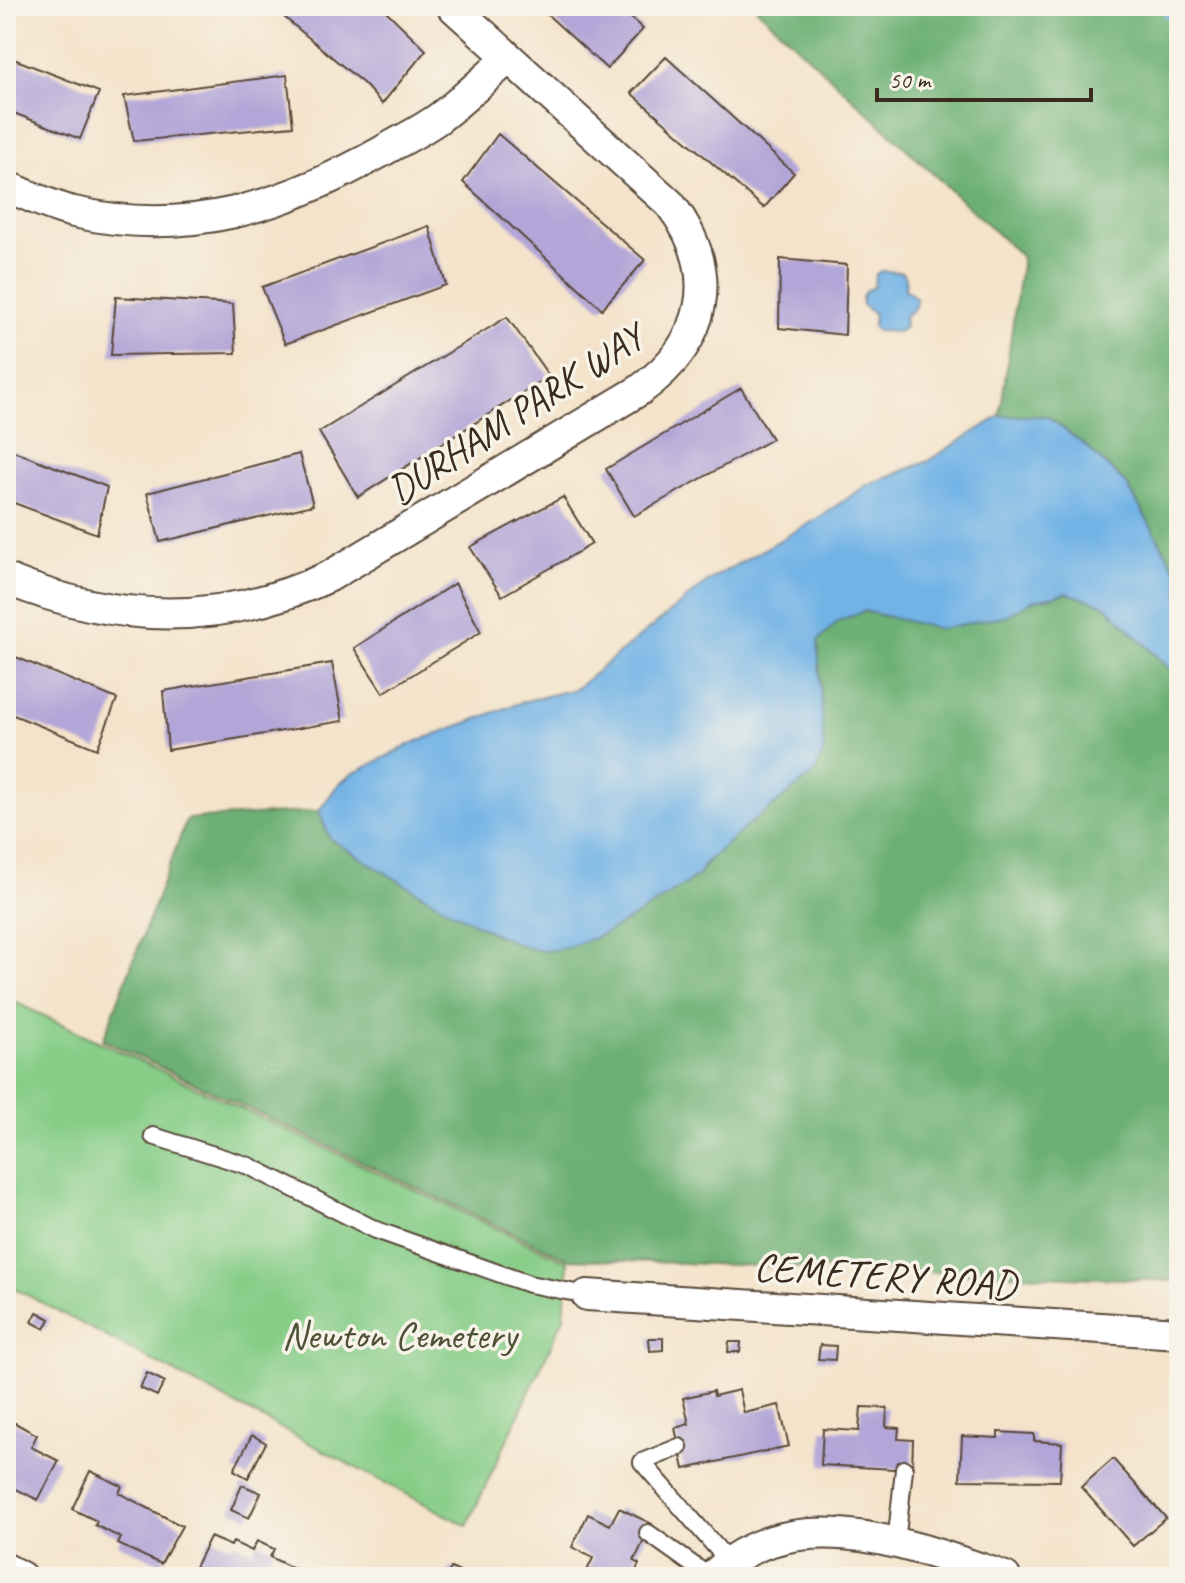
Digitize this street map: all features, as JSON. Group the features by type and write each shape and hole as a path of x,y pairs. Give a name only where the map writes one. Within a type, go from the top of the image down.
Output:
{"street":[{"name":"DURHAM PARK WAY","path":"6,579 61,600 121,612 151,614 231,608 285,595 330,576 357,560 640,390 671,365 690,337 700,305 701,270 691,235 670,204 452,6"},
{"path":"6,186 71,212 132,221 191,220 251,210 315,187 415,133 438,119 508,59"},
{"name":"CEMETERY ROAD","path":"587,1295 1179,1333"},
{"path":"717,1572 762,1543 798,1534 839,1535 921,1548 1005,1577"}],"lane":[{"path":"153,1136 249,1166 376,1230 529,1284 587,1295"},
{"path":"679,1447 642,1462 717,1572"},
{"path":"896,1544 904,1469"},
{"path":"648,1533 717,1572"}],"green space":[{"path":"754,6 1179,6 1179,575 1127,485 1088,448 1047,416 1000,416 1022,257"},
{"path":"1067,593 1104,604 1179,678 1179,1281 568,1259 103,1040 187,819 319,811 330,839 495,935 593,939 698,876 734,835 814,774 820,694 818,641 838,621 864,611 899,619 1008,615 1032,601"},
{"name":"Newton Cemetery","path":"6,998 568,1262 564,1317 467,1526 6,1284"}],"water":[{"path":"881,271 902,272 906,277 905,289 916,298 913,309 904,316 905,327 899,332 877,331 873,326 874,314 862,305 864,293 874,287 875,275"},
{"path":"1000,416 1047,416 1088,448 1127,485 1179,575 1179,678 1105,605 1067,593 1032,601 1008,615 940,629 864,611 838,621 818,641 824,751 814,774 746,827 704,864 698,876 606,932 587,941 546,951 529,948 473,922 330,839 319,811 337,786 352,774 413,743 522,702 575,689 711,579 817,519 867,485 926,462"}],"building":[{"path":"271,6 381,6 426,50 382,104 364,84"},
{"path":"538,6 618,6 643,29 607,69"},
{"path":"6,56 99,92 80,139 6,110"},
{"path":"666,57 794,173 764,208 631,93"},
{"path":"287,75 293,126 134,141 124,96"},
{"path":"498,134 645,260 602,309 463,182"},
{"path":"429,226 446,285 285,344 262,287"},
{"path":"780,259 847,265 845,335 779,328"},
{"path":"116,297 233,304 236,353 111,355"},
{"path":"507,317 549,376 358,497 319,432"},
{"path":"741,388 772,439 634,516 606,469"},
{"path":"6,448 107,487 97,534 6,500"},
{"path":"299,454 313,505 160,542 147,493"},
{"path":"563,497 592,544 502,596 470,547"},
{"path":"455,583 481,632 383,693 354,648"},
{"path":"6,653 117,699 97,749 6,712"},
{"path":"332,663 343,721 168,750 163,691"},
{"path":"37,1312 50,1319 45,1329 32,1322"},
{"path":"649,1338 663,1338 663,1350 650,1351"},
{"path":"729,1342 741,1342 740,1352 728,1352"},
{"path":"820,1345 836,1346 835,1360 818,1359"},
{"path":"147,1373 165,1382 157,1396 140,1388"},
{"path":"739,1390 744,1413 779,1405 789,1446 684,1469 675,1428 689,1424 683,1398 713,1391 714,1396"},
{"path":"861,1407 887,1408 886,1427 899,1428 898,1439 913,1440 912,1470 821,1465 823,1429 859,1431"},
{"path":"15,1423 37,1435 31,1447 59,1461 38,1500 6,1484 6,1426 12,1429"},
{"path":"998,1432 1034,1434 1034,1441 1062,1443 1060,1481 960,1480 962,1436 998,1438"},
{"path":"252,1435 266,1443 248,1478 234,1470"},
{"path":"1113,1459 1166,1518 1133,1546 1081,1487"},
{"path":"90,1471 122,1486 119,1493 182,1526 161,1564 118,1544 121,1538 95,1525 97,1521 72,1509"},
{"path":"242,1485 261,1493 249,1518 231,1510"},
{"path":"619,1508 652,1524 634,1561 639,1564 633,1577 584,1577 593,1558 572,1547 588,1514 610,1525"},
{"path":"210,1537 231,1546 233,1542 252,1551 257,1541 274,1549 270,1557 305,1574 303,1577 194,1577 191,1575"},
{"path":"451,1568 462,1573 460,1577 446,1577"}]}
